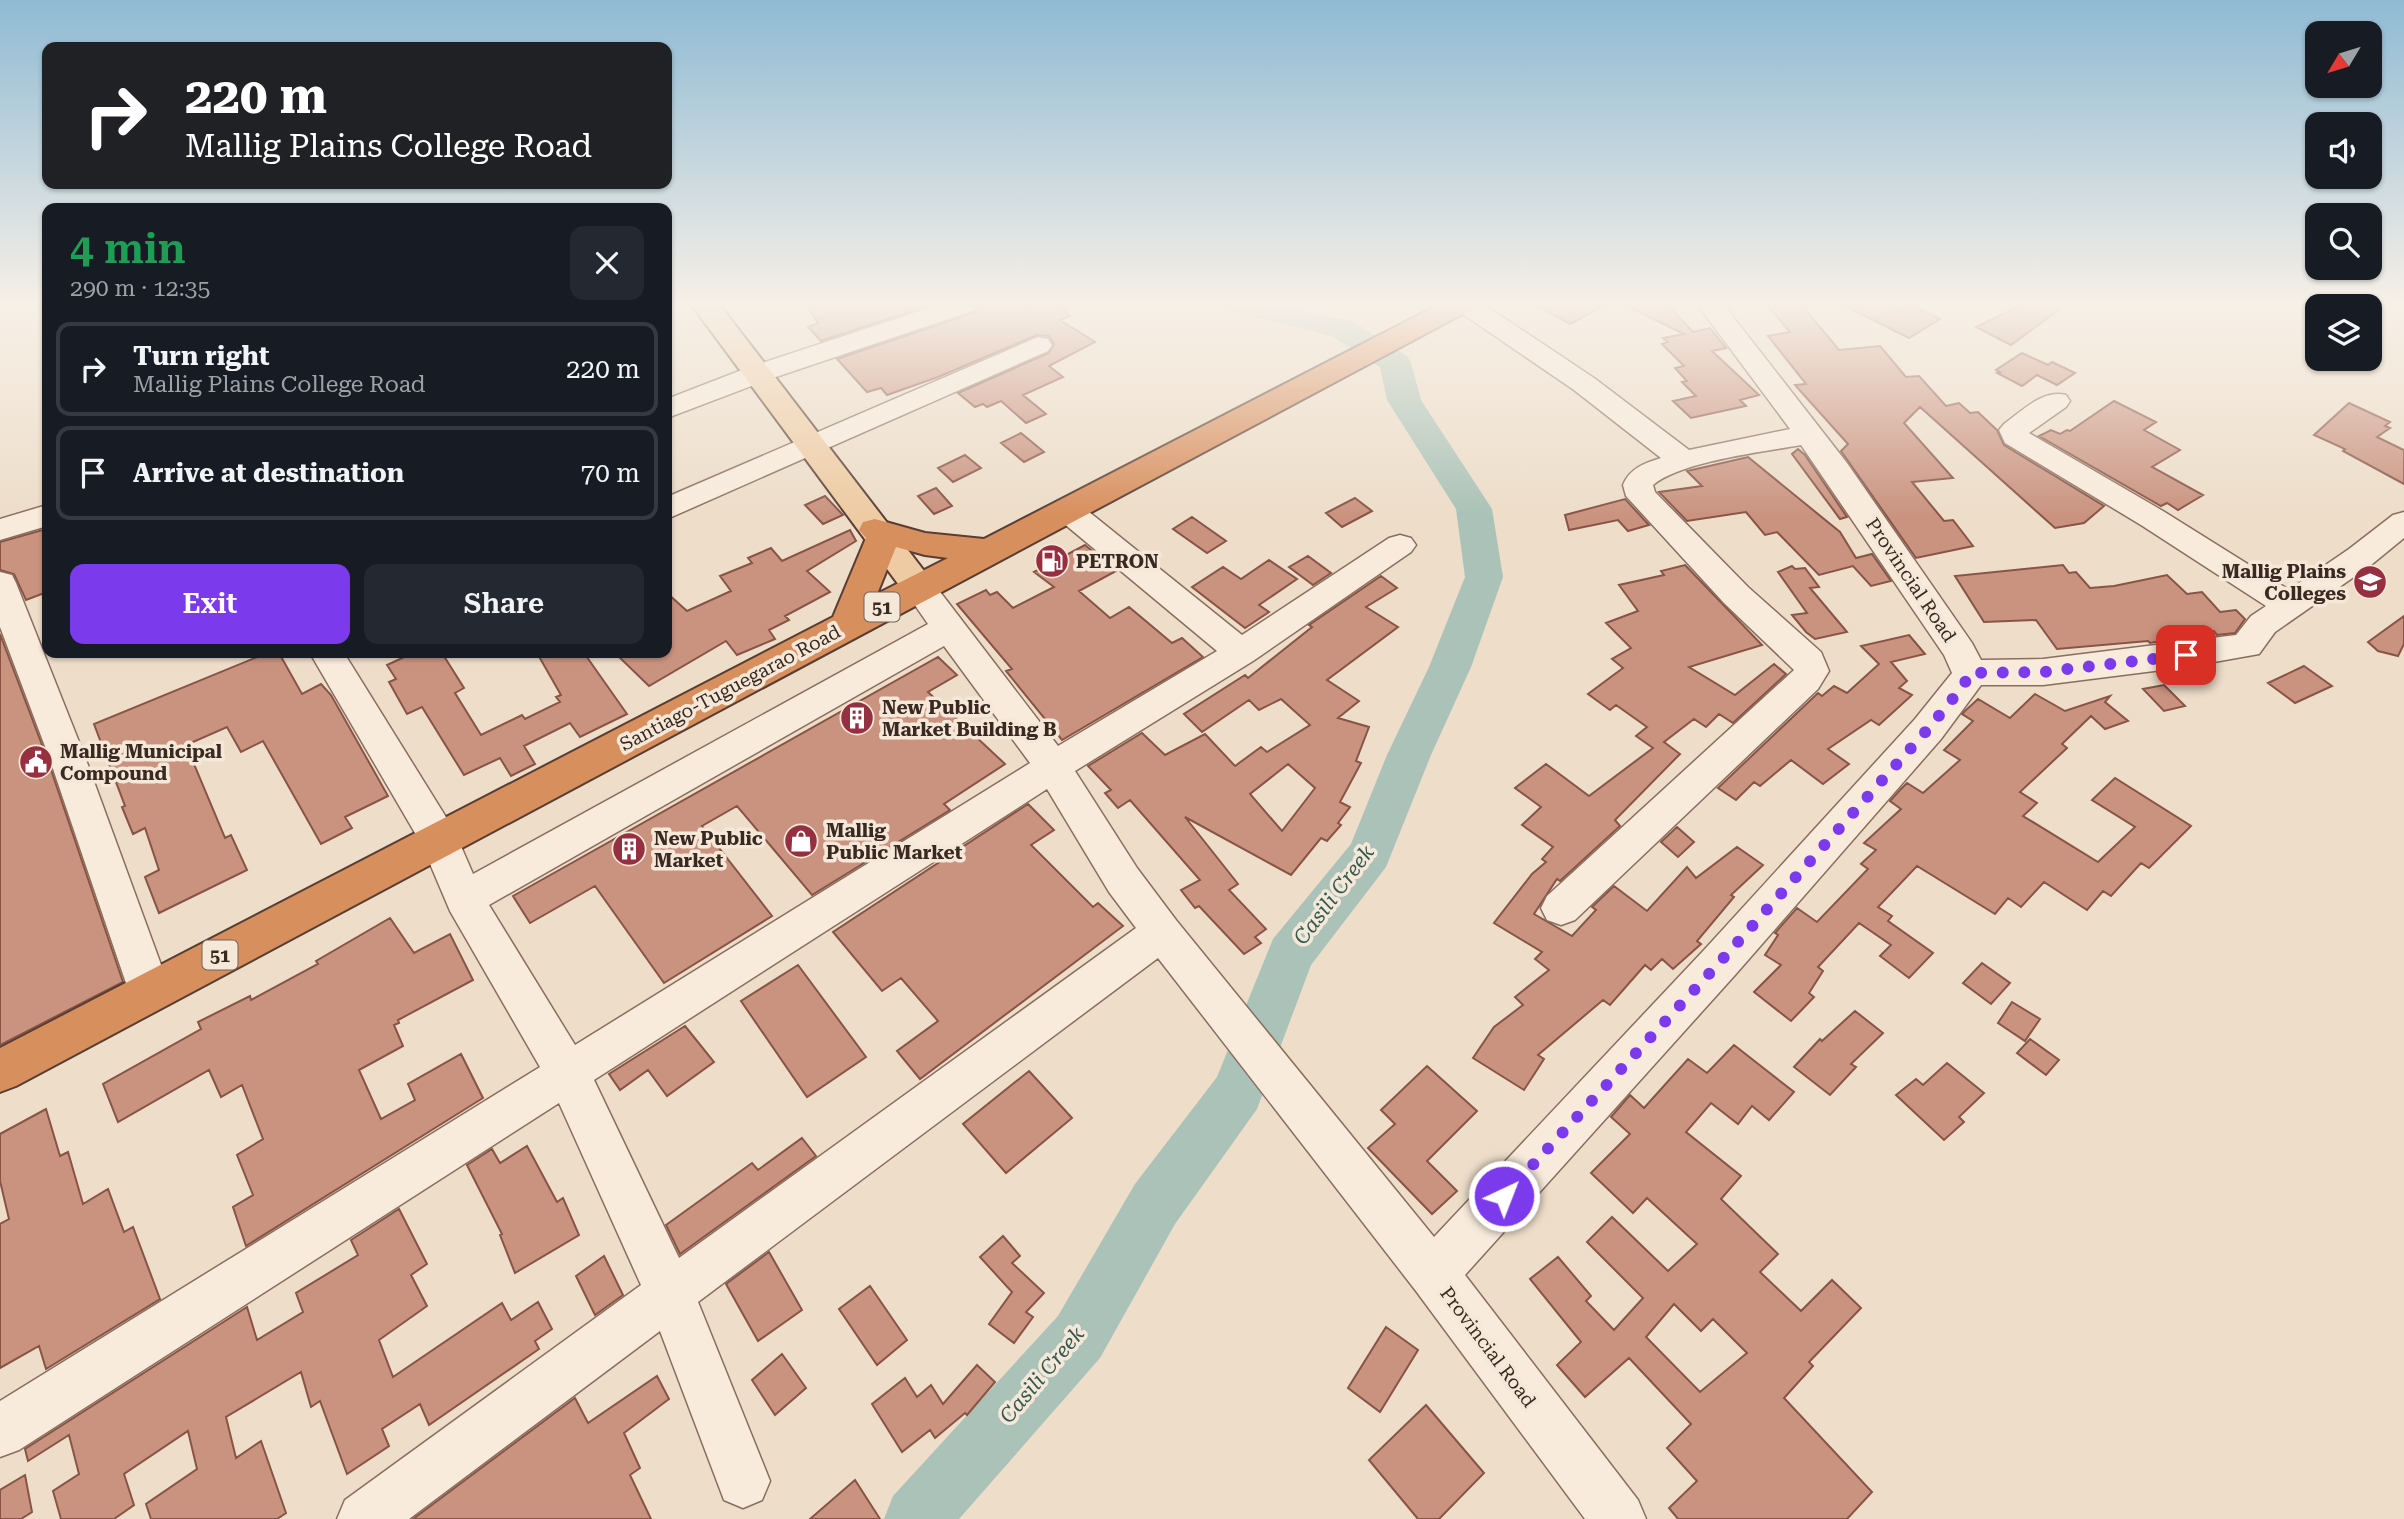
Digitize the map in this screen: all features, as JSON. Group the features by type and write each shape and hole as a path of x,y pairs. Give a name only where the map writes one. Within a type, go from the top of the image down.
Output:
{"highway":[{"name":"Santiago-Tuguegarao Road","path":"0,1071 1324,375"},
{"path":"847,626 878,535 925,544 991,551"}],"main road":[{"path":"758,375 919,588"}],"street":[{"path":"672,407 755,375"},
{"path":"672,507 970,375"},
{"path":"1571,375 1684,461"},
{"name":"Provincial Road","path":"1619,1519 1433,1273 1720,962 1901,760 1952,701 1969,673 1961,652 1810,434 1765,375"},
{"path":"2056,401 2014,429 2015,437 2152,518 2288,605"},
{"path":"1561,908 1806,680 1812,671 1809,661 1736,595 1641,496 1637,488 1644,475 1653,470 1810,434"},
{"path":"1067,510 1241,652"},
{"path":"0,530 42,517"},
{"path":"1969,673 2043,672 2247,645 2263,624 2360,557 2404,522"},
{"path":"0,1431 1053,766 1241,652 1401,545"},
{"path":"0,583 67,757 149,992"},
{"path":"919,588 1053,766 1123,880 1433,1273"},
{"path":"464,899 949,628"},
{"path":"341,658 440,841 464,899 568,1074 670,1293 743,1481"},
{"path":"364,1519 670,1293 1173,946"}],"building":[{"path":"851,375 943,375 887,395 881,388 867,392"},
{"path":"999,375 1063,377 1023,395 1046,414 1026,423 1001,401 987,407 983,404 975,407 958,393"},
{"path":"1681,375 1738,375 1759,395 1740,400 1746,406 1691,418 1673,401 1696,396 1682,382 1687,381"},
{"path":"1799,375 1919,376 1946,406 1959,403 1970,413 1978,412 1997,430 2004,445 2104,506 2084,523 2055,528 1920,407 1904,423 1953,478 1912,482 1944,521 1953,520 1973,546 1916,558 1841,451 1848,444 1795,385 1806,384"},
{"path":"2001,375 2072,375 2057,385 2037,375 2022,386"},
{"path":"2114,401 2156,422 2144,430 2180,450 2152,467 2203,495 2178,510 2167,503 2161,506 2039,436 2051,430 2060,434 2070,431"},
{"path":"2349,403 2390,422 2385,426 2390,428 2377,437 2404,450 2404,484 2343,451 2345,449 2314,435"},
{"path":"1021,433 1044,452 1024,462 1001,443"},
{"path":"1798,449 1805,455 1847,517 1840,519 1792,454"},
{"path":"965,455 981,468 953,482 938,468"},
{"path":"1748,457 1840,532 1856,558 1872,554 1891,581 1871,586 1853,566 1819,575 1777,532 1765,535 1746,512 1687,521 1659,492 1702,486 1687,471"},
{"path":"936,488 952,506 934,514 918,496"},
{"path":"825,496 843,515 823,524 805,505"},
{"path":"1355,498 1372,511 1342,527 1326,513"},
{"path":"1625,499 1649,525 1628,531 1618,520 1569,530 1565,515"},
{"path":"1192,517 1226,541 1207,553 1173,529"},
{"path":"42,530 42,594 26,600 14,574 0,570 0,542"},
{"path":"850,530 856,541 807,571 830,592 785,616 789,620 769,630 775,639 737,655 726,641 649,686 620,658 672,658 672,598 687,611 731,591 720,576 752,563 748,558 771,548 782,561"},
{"path":"1085,545 1116,571 1079,591 1110,618 1129,607 1172,643 1182,638 1203,657 1062,740 1006,671 1012,669 957,604 986,590 990,595 997,592 1013,608 1054,587 1034,572"},
{"path":"1308,556 1331,573 1313,585 1289,567"},
{"path":"1269,560 1297,579 1259,605 1269,612 1245,628 1192,587 1223,567 1241,579"},
{"path":"1685,565 1762,645 1689,667 1735,695 1774,664 1786,674 1733,723 1719,714 1706,727 1694,719 1664,742 1680,754 1615,820 1620,826 1560,881 1557,879 1534,914 1572,936 1596,910 1592,907 1614,886 1647,911 1687,867 1696,878 1737,847 1763,865 1731,895 1734,897 1697,941 1701,944 1673,969 1662,959 1651,970 1645,965 1610,1005 1603,1000 1538,1055 1544,1059 1524,1090 1473,1058 1494,1027 1523,1005 1515,997 1549,970 1535,959 1542,952 1494,923 1532,874 1546,862 1542,859 1553,847 1522,825 1541,807 1515,788 1546,764 1589,796 1653,748 1636,736 1647,727 1616,705 1610,710 1588,694 1623,668 1612,659 1631,648 1606,623 1638,611 1619,585 1664,575 1661,571"},
{"path":"2063,565 2069,573 2076,572 2090,588 2167,575 2187,594 2202,592 2220,612 2236,610 2245,619 2235,633 2217,635 2214,631 2150,643 2148,641 2057,649 2036,620 1984,622 1955,576"},
{"path":"1792,566 1795,569 1805,568 1819,587 1810,588 1847,632 1815,639 1806,632 1792,615 1807,613 1778,572"},
{"path":"1381,576 1397,588 1366,607 1398,627 1327,680 1359,701 1338,718 1369,727 1356,761 1361,763 1340,802 1350,807 1338,823 1341,825 1327,841 1321,838 1291,875 1185,817 1238,884 1229,890 1266,929 1255,937 1261,943 1244,954 1199,906 1195,908 1181,890 1200,880 1130,800 1118,808 1105,793 1111,790 1088,766 1142,733 1165,755 1205,734 1235,766 1261,747 1267,752 1310,725 1281,699 1259,710 1249,700 1202,732 1184,714 1245,675 1248,678 1312,627 1309,625","holes":["1288,764 1315,788 1282,831 1250,794"]},
{"path":"2404,616 2404,644 2398,656 2378,651 2368,642"},
{"name":"Mallig Municipal Compound","path":"0,634 47,758 123,982 0,1045"},
{"path":"1909,635 1925,654 1891,662 1907,681 1899,688 1912,695 1879,725 1871,720 1828,749 1849,764 1823,784 1791,760 1760,786 1754,782 1736,800 1718,788 1818,693 1822,696 1834,686 1847,693 1879,664 1861,646"},
{"name":"Mallig Public Market","path":"938,657 957,675 928,692 1005,764 944,804 950,810 812,895 737,806 702,826 772,916 664,983 595,886 530,923 513,896"},
{"path":"255,658 282,658 302,694 321,684 331,695 388,796 345,817 352,828 321,844 263,741 241,752 227,727 186,745 225,838 231,835 247,870 159,913 145,877 159,870 145,828 133,834 94,724"},
{"path":"402,658 445,658 464,688 455,693 481,735 522,715 525,719 560,702 556,697 561,695 540,658 588,658 627,714 580,737 570,723 524,746 535,764 511,776 500,758 464,775 422,707 407,714 389,682 396,679 387,665"},
{"path":"2304,666 2332,686 2295,703 2268,683"},
{"path":"2164,685 2185,706 2164,711 2143,689"},
{"path":"2035,694 2065,711 2110,696 2105,702 2128,721 2105,729 2091,716 2062,744 2067,748 2020,792 2037,803 2023,816 2098,862 2135,827 2092,800 2115,778 2191,826 2149,868 2141,863 2111,896 2103,891 2087,910 2044,882 2021,907 2008,898 1995,914 1917,866 1878,907 1892,916 1888,921 1933,953 1909,978 1880,956 1891,945 1859,923 1818,967 1823,971 1809,993 1814,997 1791,1021 1754,992 1781,965 1765,955 1778,935 1775,933 1797,908 1817,922 1868,869 1861,864 1876,850 1864,843 1901,809 1890,801 1907,783 1923,793 1960,760 1944,750 1973,721 1962,714 1978,699 2010,718"},
{"path":"1028,804 1054,830 1031,845 1093,907 1098,903 1123,926 920,1079 897,1051 938,1021 901,978 882,991 833,932"},
{"path":"1677,827 1694,842 1678,857 1661,842"},
{"path":"390,918 414,953 450,934 473,980 398,1020 399,1023 394,1025 403,1046 359,1070 381,1119 415,1100 408,1084 461,1054 483,1098 246,1246 233,1207 253,1195 237,1155 263,1139 242,1085 221,1097 209,1070 118,1122 103,1084 201,1029 198,1022 250,996 251,1000 318,964 316,961"},
{"path":"1982,963 2010,983 1991,1004 1963,983"},
{"path":"798,965 866,1057 807,1097 741,1001"},
{"path":"2012,1002 2040,1019 2025,1041 1998,1023"},
{"path":"1855,1011 1883,1033 1851,1064 1856,1067 1830,1095 1794,1067 1820,1039 1822,1041"},
{"path":"685,1026 714,1062 667,1096 648,1070 620,1090 609,1074"},
{"path":"2030,1039 2059,1060 2046,1075 2017,1053"},
{"path":"1734,1045 1794,1092 1769,1120 1752,1106 1738,1124 1711,1103 1686,1132 1741,1176 1721,1199 1778,1254 1760,1272 1801,1311 1832,1280 1861,1308 1809,1362 1813,1366 1784,1398 1872,1492 1847,1519 1678,1519 1669,1508 1697,1481 1667,1448 1691,1424 1629,1358 1585,1397 1557,1365 1581,1342 1530,1279 1558,1257 1591,1296 1586,1301 1614,1330 1643,1298 1587,1242 1612,1217 1668,1271 1697,1244 1647,1198 1633,1213 1591,1173 1630,1134 1611,1117 1630,1095 1644,1108 1688,1059 1707,1073","holes":["1674,1304 1701,1331 1713,1319 1747,1353 1700,1392 1646,1337"]},
{"path":"1947,1063 1984,1093 1959,1117 1964,1122 1944,1140 1896,1095 1916,1079 1923,1085"},
{"path":"1427,1066 1477,1111 1427,1161 1457,1191 1432,1214 1368,1148 1395,1124 1381,1110"},
{"path":"1029,1071 1072,1118 1006,1173 963,1124"},
{"path":"46,1109 60,1156 68,1152 83,1204 108,1189 124,1232 133,1227 160,1299 46,1369 39,1346 0,1368 0,1224 9,1219 0,1181 0,1134"},
{"path":"802,1138 816,1156 680,1254 666,1225 752,1163 758,1170"},
{"path":"527,1146 557,1202 563,1198 579,1235 515,1273 500,1235 502,1234 467,1165 492,1149 500,1163"},
{"path":"399,1209 427,1264 411,1275 427,1306 379,1340 393,1377 502,1303 511,1320 538,1302 552,1329 535,1341 539,1349 429,1425 420,1404 382,1429 389,1446 347,1474 320,1401 311,1407 301,1372 226,1417 236,1458 261,1441 286,1513 277,1519 151,1519 146,1504 197,1469 188,1431 124,1474 134,1505 114,1519 61,1519 53,1491 79,1474 69,1435 28,1461 25,1449 247,1307 257,1340 303,1312 296,1293 358,1255 351,1240"},
{"path":"1003,1236 1020,1256 1012,1263 1044,1293 1026,1312 1033,1317 1014,1343 989,1324 1012,1292 980,1257"},
{"path":"769,1252 802,1310 758,1341 726,1284"},
{"path":"604,1256 623,1295 595,1315 576,1276"},
{"path":"870,1286 907,1340 877,1365 839,1309"},
{"path":"1386,1327 1418,1350 1380,1412 1348,1388"},
{"path":"782,1354 806,1388 775,1415 752,1380"},
{"path":"977,1365 995,1382 967,1415 965,1413 935,1438 930,1430 902,1452 872,1404 905,1378 917,1397 931,1385 943,1404"},
{"path":"657,1376 669,1399 624,1433 640,1468 630,1475 651,1519 413,1519 575,1398 588,1423"},
{"path":"1426,1405 1484,1473 1439,1519 1418,1519 1369,1460"},
{"path":"25,1475 32,1512 21,1519 0,1519 0,1490"},
{"path":"855,1480 880,1519 810,1519"}],"waterway":[{"name":"Casili Creek","path":"916,1519 1079,1337 1155,1204 1238,1092 1290,954 1370,854 1409,755 1450,667 1484,577 1474,509 1404,400 1398,375"}],"place":[{"name":"PETRON","path":"1052,561"},
{"name":"Mallig Plains Colleges","path":"2370,582"},
{"name":"New Public Market Building B","path":"857,718"},
{"name":"Mallig Municipal Compound","path":"36,762"},
{"name":"Mallig Public Market","path":"801,841"},
{"name":"New Public Market","path":"629,849"}],"route":[{"path":"1504,1196 1720,962 1928,729 1964,685 1969,673 2043,672 2186,655"}]}
